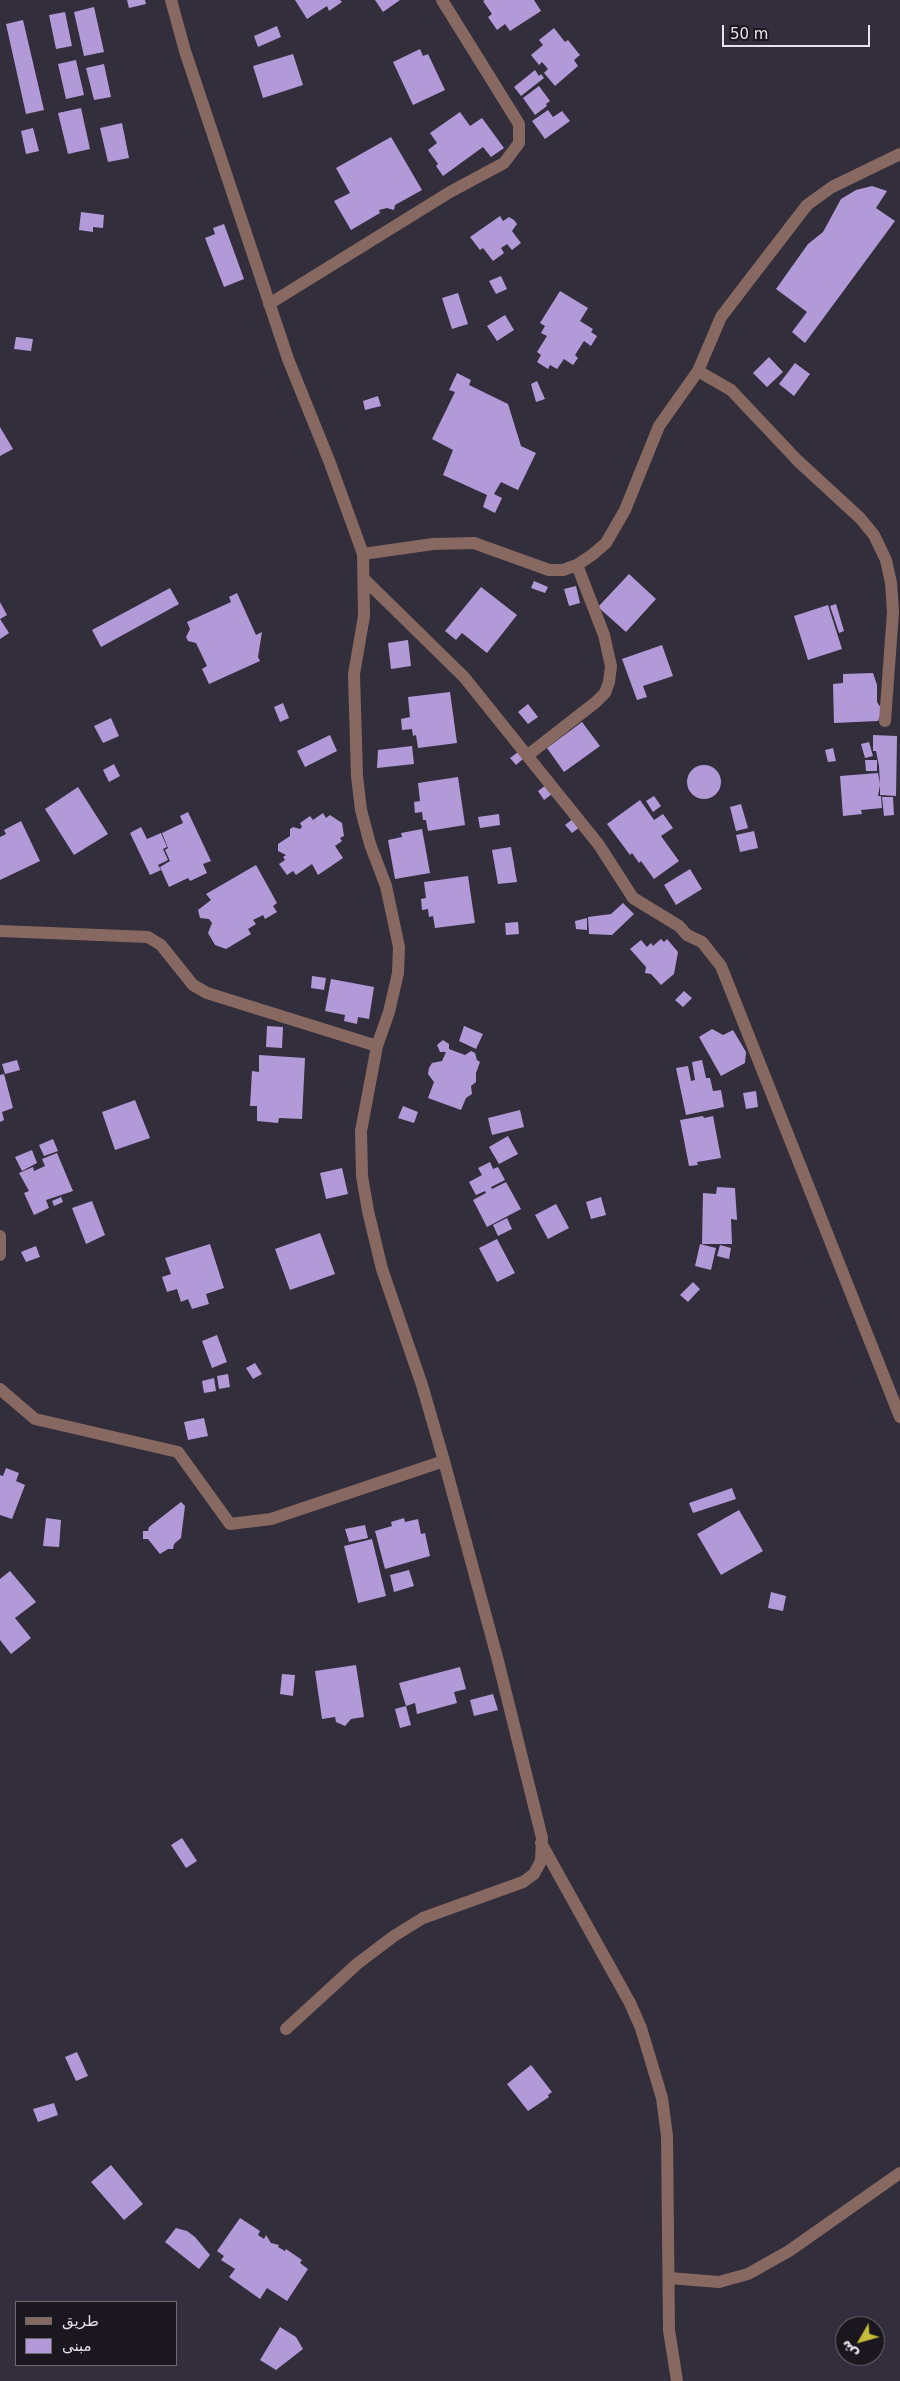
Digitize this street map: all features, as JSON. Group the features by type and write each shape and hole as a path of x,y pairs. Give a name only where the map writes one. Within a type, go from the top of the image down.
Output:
{"street":[{"path":"171,0 185,51 269,304 363,554 364,616 354,674 357,776 361,810 370,844 386,886 399,947 396,983 389,1012 377,1046 361,1131 362,1176 382,1269 422,1385 497,1658 541,1843 541,1861 534,1874 523,1882 423,1918 401,1931 357,1964 286,2029"},
{"path":"269,304 450,192 504,163 512,155 519,143 519,124 442,0"},
{"path":"363,554 433,544 474,542 549,570 563,570 577,565 606,542 625,510 659,426 698,371 721,317 807,205 832,187 900,154"},
{"path":"698,371 731,390 798,461 860,518 874,535 886,560 891,583 893,612 885,721"},
{"path":"528,755 596,702 605,693 609,682 611,666 604,635 577,565"},
{"path":"364,579 464,677 598,845 633,898 679,926 687,935 702,942 721,966 900,1417"},
{"path":"0,931 148,937 161,945 193,985 208,993 377,1046"},
{"path":"0,1236 0,1255"},
{"path":"0,1389 35,1419 178,1452 230,1524 271,1520 444,1461"},
{"path":"541,1843 630,2002 641,2028 662,2098 667,2136 668,2330 677,2381"},
{"path":"669,2278 719,2282 748,2274 789,2251 900,2173"}],"building":[{"path":"127,0 145,0 146,4 129,8"},
{"path":"295,0 340,0 342,2 329,11 327,6 307,19"},
{"path":"375,0 400,0 383,12"},
{"path":"534,0 541,11 510,31 505,24 497,30 488,17 492,14 483,1"},
{"path":"94,7 104,52 84,56 74,12"},
{"path":"65,12 72,46 56,49 49,15"},
{"path":"23,20 44,110 26,114 6,24"},
{"path":"277,26 281,37 258,47 254,36"},
{"path":"554,28 565,42 568,40 580,55 574,60 578,66 555,86 544,73 548,69 542,62 539,65 531,55 543,45 539,40"},
{"path":"420,49 423,56 428,54 445,90 413,105 393,62"},
{"path":"293,54 303,85 263,98 253,66"},
{"path":"76,60 84,95 66,99 58,64"},
{"path":"104,64 111,97 94,100 86,68"},
{"path":"535,70 539,76 541,74 544,78 521,96 514,87"},
{"path":"539,86 550,101 546,104 547,106 535,115 523,98"},
{"path":"81,108 90,149 68,154 58,113"},
{"path":"548,110 553,117 562,111 570,121 545,139 532,121"},
{"path":"460,112 470,126 482,118 504,148 491,157 483,147 443,176 436,166 438,164 428,150 437,143 430,133"},
{"path":"122,123 129,158 108,162 100,128"},
{"path":"33,128 39,151 26,154 21,131"},
{"path":"391,137 422,190 395,205 394,210 387,208 379,210 380,213 351,230 334,201 350,193 336,168"},
{"path":"872,186 887,191 876,208 895,221 805,343 792,332 807,312 776,289 808,244 823,232 841,199 856,190"},
{"path":"81,212 104,215 103,228 93,227 93,232 79,230"},
{"path":"500,216 503,221 509,217 514,220 517,224 512,231 521,243 512,250 507,244 501,248 504,253 493,261 483,248 480,250 470,237"},
{"path":"224,224 244,279 224,287 205,238 215,234 213,228"},
{"path":"501,276 507,289 496,294 489,281"},
{"path":"560,291 588,308 580,321 593,329 591,332 597,336 591,346 584,341 575,355 578,358 573,365 564,359 557,369 550,365 548,369 537,362 541,355 537,352 547,336 541,333 545,326 540,323"},
{"path":"458,293 468,324 452,329 442,298"},
{"path":"505,315 514,330 497,341 487,326"},
{"path":"16,337 33,339 31,351 14,349"},
{"path":"769,357 783,372 767,387 753,373"},
{"path":"795,363 810,374 794,396 779,384"},
{"path":"457,373 471,380 469,385 508,404 521,446 536,453 518,490 501,482 494,494 502,498 495,513 483,507 487,495 443,475 453,450 432,439 455,392 449,390"},
{"path":"537,381 545,399 536,402 531,384"},
{"path":"378,396 381,406 365,410 363,401"},
{"path":"0,427 13,449 0,456"},
{"path":"629,574 656,599 626,632 598,607"},
{"path":"534,581 548,587 545,593 531,588"},
{"path":"576,586 580,603 569,606 564,589"},
{"path":"481,587 517,615 487,653 462,633 456,640 445,631"},
{"path":"170,588 179,604 101,647 92,630"},
{"path":"237,593 256,635 262,632 258,657 260,661 209,684 202,669 207,666 196,643 188,641 186,637 190,629 187,622 231,602 229,597"},
{"path":"0,602 7,615 0,619"},
{"path":"836,604 844,631 839,633 830,606"},
{"path":"828,605 842,649 808,660 794,616"},
{"path":"0,619 9,633 0,639"},
{"path":"408,640 411,666 391,669 388,643"},
{"path":"662,645 673,676 643,686 647,697 637,700 622,659"},
{"path":"873,673 877,685 877,702 881,708 878,721 834,723 833,684 843,683 843,674"},
{"path":"450,692 457,743 418,748 416,735 413,736 412,729 402,730 401,719 410,717 408,697"},
{"path":"283,703 289,718 280,722 274,707"},
{"path":"528,704 538,717 528,724 518,712"},
{"path":"111,718 119,736 103,743 94,726"},
{"path":"582,722 600,746 564,772 547,748"},
{"path":"330,735 337,751 305,767 297,751"},
{"path":"873,735 897,736 896,796 880,795 880,785 878,796 881,796 882,808 861,810 862,814 843,816 840,776 878,773 880,784 876,751 873,751"},
{"path":"869,742 873,756 865,758 861,744"},
{"path":"412,746 414,764 377,768 378,750"},
{"path":"833,748 836,761 828,762 825,750"},
{"path":"518,752 523,759 516,765 510,758"},
{"path":"865,760 877,760 877,771 866,771"},
{"path":"114,764 120,776 109,782 103,770"},
{"path":"704,765 716,770 721,782 716,794 704,799 692,794 687,782 692,770"},
{"path":"458,777 465,825 428,831 422,812 415,813 414,802 420,801 418,783"},
{"path":"546,785 552,794 544,800 538,791"},
{"path":"78,787 108,834 74,855 45,809"},
{"path":"654,796 661,806 653,812 646,801"},
{"path":"882,797 893,797 894,815 884,816"},
{"path":"640,800 654,820 663,814 673,828 661,836 679,861 654,879 641,861 639,863 632,853 630,855 607,824"},
{"path":"741,804 748,828 736,831 730,807"},
{"path":"188,812 211,861 203,864 207,873 190,881 188,878 169,887 160,867 170,861 165,850 168,848 162,833 183,823 180,816"},
{"path":"323,813 326,818 330,815 342,823 344,836 340,838 342,841 335,846 343,858 318,875 312,864 296,875 293,871 287,875 279,864 285,860 283,857 286,855 278,851 278,844 290,836 290,829 293,827 300,829 302,827 300,823 310,816 313,820"},
{"path":"499,814 500,825 480,828 478,817"},
{"path":"574,818 580,827 572,833 565,825"},
{"path":"21,821 40,861 0,880 0,837 6,834 4,830"},
{"path":"141,827 147,839 161,833 167,847 163,849 168,860 158,865 161,870 150,875 130,833"},
{"path":"422,829 430,873 395,879 388,840 402,837 401,833"},
{"path":"754,831 758,848 740,852 736,835"},
{"path":"511,847 517,882 498,884 492,850"},
{"path":"256,865 277,903 273,906 277,912 265,919 263,915 253,920 256,924 248,929 251,934 226,949 215,945 208,933 212,923 209,919 200,918 198,910 211,900 206,894"},
{"path":"690,869 702,889 676,905 664,885"},
{"path":"468,876 475,923 435,928 433,916 429,917 428,909 422,910 421,899 426,898 424,882"},
{"path":"623,903 634,914 612,935 589,934 588,917 611,914"},
{"path":"587,918 587,930 576,929 575,921"},
{"path":"518,922 519,934 506,935 505,923"},
{"path":"661,939 664,942 667,939 678,952 674,974 661,985 651,974 645,973 646,967 630,949 641,940 647,947 651,943 653,946"},
{"path":"312,976 326,978 324,990 311,988"},
{"path":"331,979 374,987 369,1019 358,1017 357,1024 344,1021 345,1015 325,1011"},
{"path":"684,991 692,998 683,1007 675,1000"},
{"path":"267,1026 283,1027 282,1048 266,1047"},
{"path":"464,1026 483,1034 476,1049 459,1041"},
{"path":"712,1029 723,1035 733,1030 746,1052 745,1063 721,1076 699,1037"},
{"path":"443,1040 449,1044 449,1049 465,1055 471,1051 475,1053 477,1060 480,1062 476,1073 476,1082 471,1086 472,1094 466,1098 461,1110 428,1098 434,1082 428,1074 429,1068 432,1063 442,1061 446,1052 440,1052 437,1045"},
{"path":"259,1055 305,1058 302,1119 279,1118 278,1123 257,1121 257,1106 250,1106 252,1071 259,1072"},
{"path":"17,1060 20,1070 5,1074 2,1064"},
{"path":"702,1060 706,1078 710,1078 713,1091 721,1090 724,1107 686,1115 676,1068 688,1066 691,1081 695,1080 692,1062"},
{"path":"4,1074 13,1108 2,1112 4,1120 0,1122 0,1075"},
{"path":"756,1091 758,1107 746,1109 743,1093"},
{"path":"135,1100 150,1138 115,1150 102,1112"},
{"path":"403,1106 418,1112 414,1123 398,1118"},
{"path":"520,1110 524,1127 492,1135 488,1118"},
{"path":"703,1116 704,1118 713,1116 721,1158 697,1162 698,1165 689,1166 680,1120"},
{"path":"508,1136 518,1154 499,1164 489,1147"},
{"path":"53,1139 58,1151 44,1156 39,1145"},
{"path":"32,1150 37,1163 22,1171 15,1157"},
{"path":"57,1153 73,1191 46,1200 49,1208 34,1215 24,1193 29,1191 19,1173 33,1167 34,1171 45,1166 42,1159"},
{"path":"490,1162 493,1169 498,1167 505,1180 491,1187 492,1189 506,1182 521,1209 487,1227 473,1200 486,1193 485,1191 476,1195 469,1182 482,1175 478,1168"},
{"path":"342,1168 348,1194 326,1199 320,1173"},
{"path":"717,1187 735,1188 737,1220 731,1219 732,1244 702,1244 703,1193 716,1194"},
{"path":"61,1197 63,1202 54,1206 52,1201"},
{"path":"601,1197 606,1215 591,1219 586,1202"},
{"path":"92,1201 105,1235 86,1244 72,1208"},
{"path":"556,1204 569,1228 548,1239 535,1215"},
{"path":"507,1218 512,1229 498,1236 493,1225"},
{"path":"320,1233 335,1274 290,1290 275,1249"},
{"path":"497,1239 515,1273 497,1282 479,1248"},
{"path":"210,1244 224,1288 206,1294 209,1304 192,1309 188,1299 181,1302 177,1289 167,1292 162,1277 171,1274 165,1258"},
{"path":"700,1244 716,1248 711,1270 695,1266"},
{"path":"720,1245 731,1248 729,1259 717,1256"},
{"path":"36,1246 40,1257 26,1262 21,1252"},
{"path":"693,1282 700,1289 688,1302 680,1295"},
{"path":"217,1335 227,1362 212,1368 202,1341"},
{"path":"255,1363 262,1374 253,1379 246,1368"},
{"path":"228,1374 230,1387 219,1389 217,1376"},
{"path":"214,1378 216,1391 204,1393 202,1381"},
{"path":"204,1418 208,1436 188,1440 184,1422"},
{"path":"6,1468 19,1473 16,1481 25,1485 12,1519 0,1515 0,1475 3,1476"},
{"path":"732,1488 736,1499 693,1513 689,1503"},
{"path":"181,1502 185,1506 181,1538 174,1544 173,1549 168,1549 160,1554 148,1539 143,1539 143,1531 148,1531 149,1527"},
{"path":"739,1510 763,1551 721,1575 697,1534"},
{"path":"46,1518 61,1520 59,1547 43,1546"},
{"path":"404,1518 405,1522 418,1519 421,1534 425,1533 430,1556 385,1569 375,1531 392,1526 391,1522"},
{"path":"365,1525 368,1538 349,1542 345,1529"},
{"path":"372,1539 386,1596 358,1603 344,1546"},
{"path":"409,1570 414,1586 394,1592 390,1575"},
{"path":"10,1571 36,1602 15,1618 31,1638 11,1654 0,1640 0,1579"},
{"path":"771,1592 786,1596 783,1611 768,1608"},
{"path":"356,1665 364,1717 351,1719 345,1726 336,1722 335,1717 322,1719 315,1671"},
{"path":"460,1667 466,1689 454,1692 457,1703 417,1714 415,1703 406,1706 399,1683"},
{"path":"282,1674 295,1675 293,1696 280,1694"},
{"path":"493,1694 498,1710 474,1716 470,1700"},
{"path":"406,1706 411,1725 400,1728 395,1709"},
{"path":"182,1838 197,1861 186,1868 171,1845"},
{"path":"77,2052 88,2076 76,2081 65,2057"},
{"path":"531,2065 552,2092 548,2095 549,2097 528,2111 507,2084"},
{"path":"54,2103 58,2115 38,2122 33,2109"},
{"path":"111,2165 143,2204 124,2220 91,2182"},
{"path":"240,2218 260,2231 258,2235 264,2239 266,2235 271,2243 279,2245 278,2247 285,2251 286,2249 302,2260 300,2263 308,2269 287,2301 267,2288 260,2299 229,2277 235,2269 221,2260 224,2256 217,2251"},
{"path":"176,2228 187,2231 195,2237 210,2255 199,2269 165,2242"},
{"path":"280,2327 296,2337 303,2349 276,2370 260,2360"}]}
